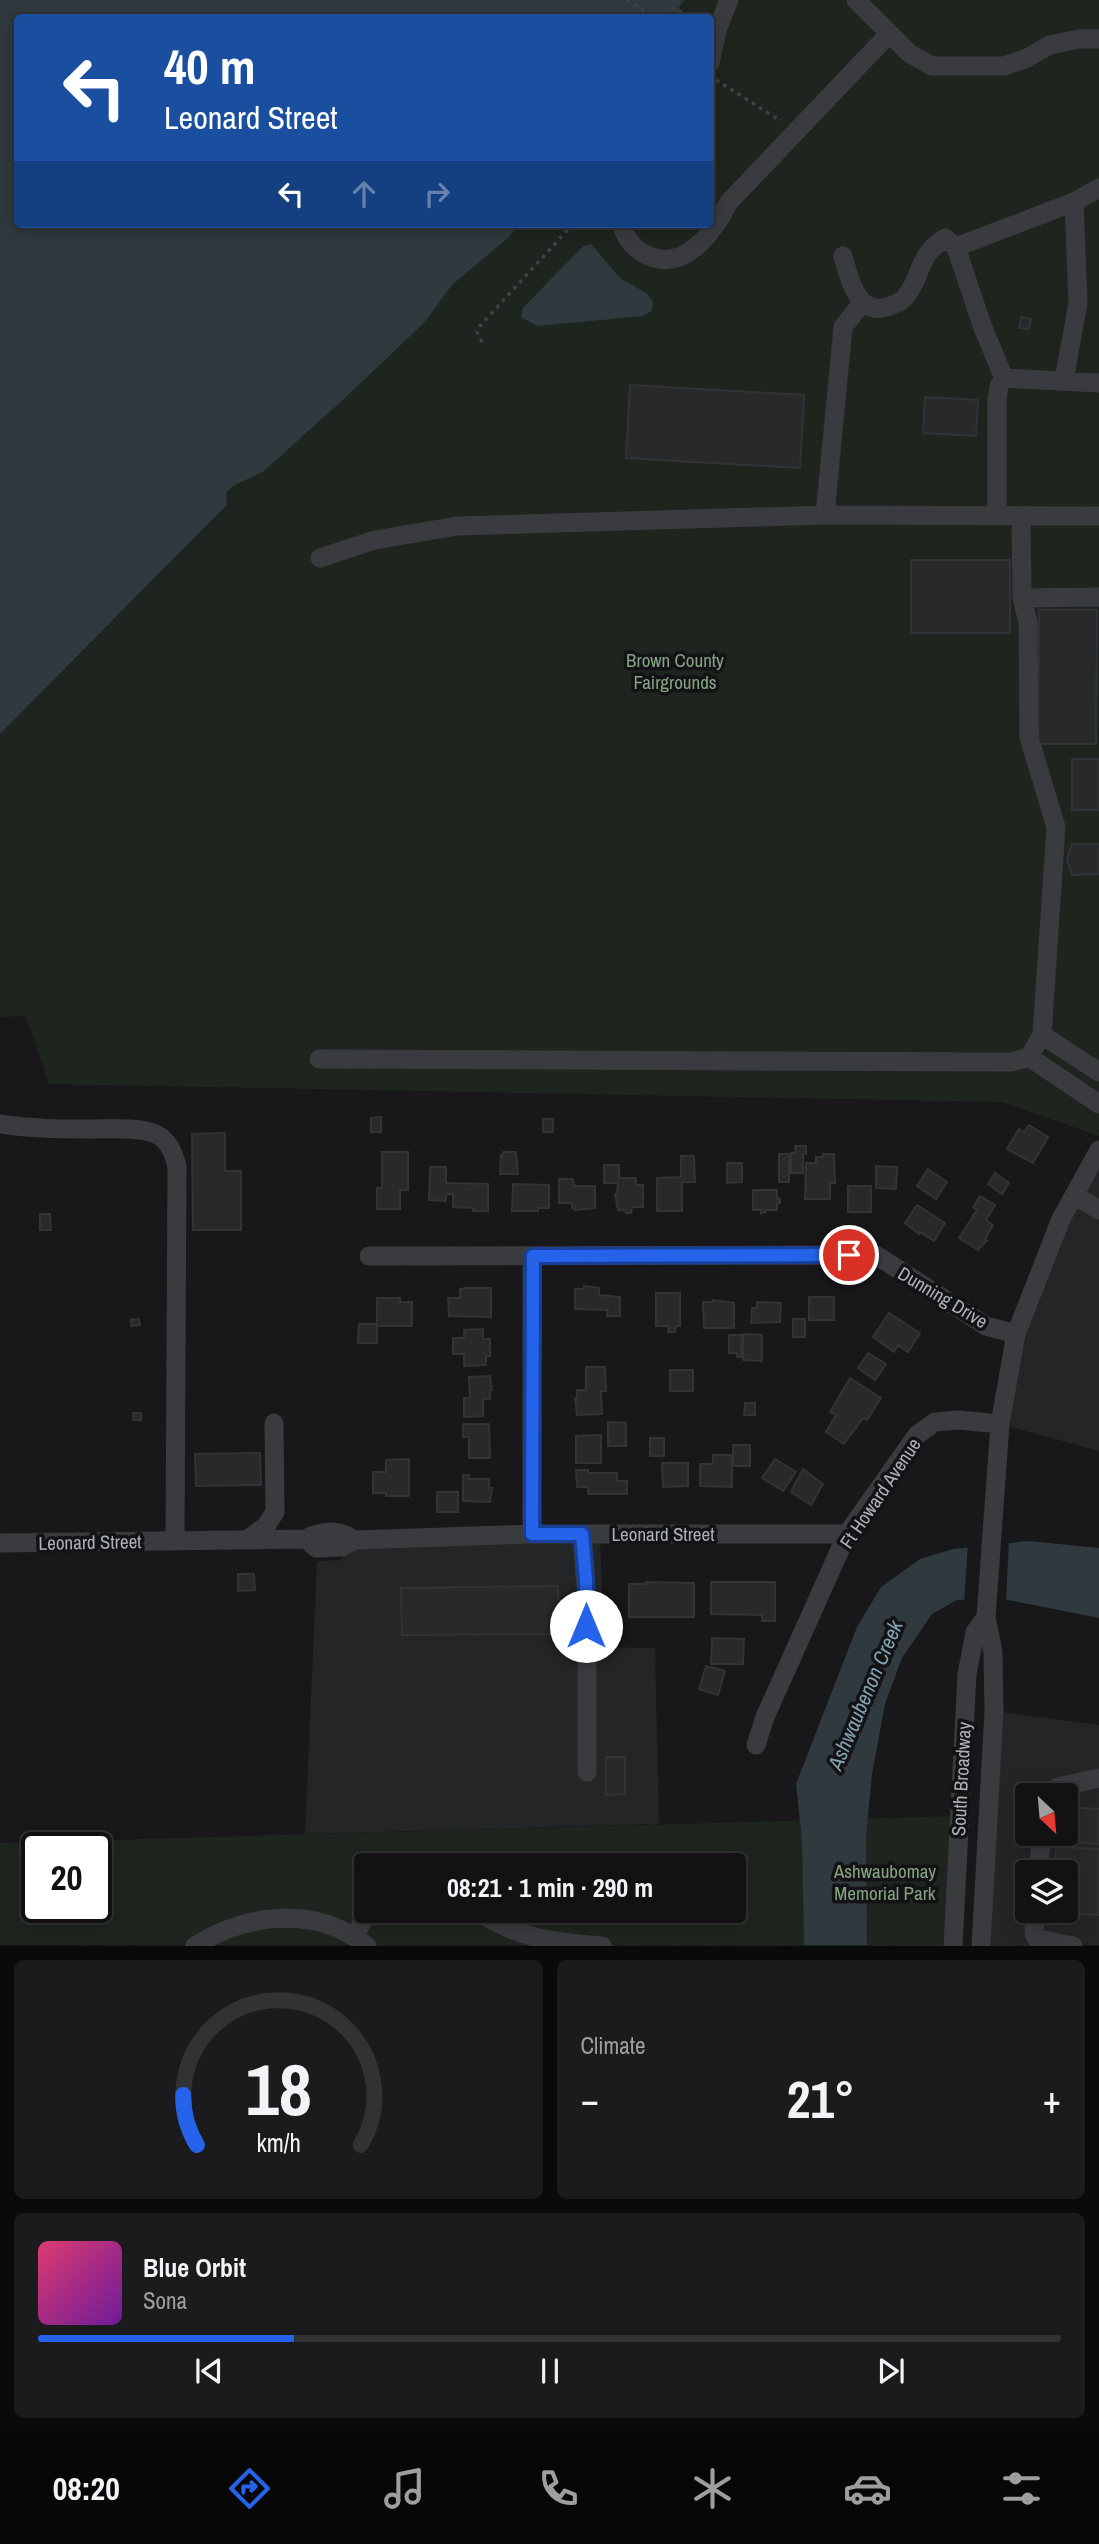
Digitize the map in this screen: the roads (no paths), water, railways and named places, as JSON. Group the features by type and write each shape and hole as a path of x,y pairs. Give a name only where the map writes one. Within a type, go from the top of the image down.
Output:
{"street":[{"path":"714,43 729,0"},
{"path":"856,0 920,61 932,66 1004,66 1050,46 1079,38 1099,39"},
{"path":"714,226 729,202 889,34"},
{"path":"956,247 1074,202 1099,188"},
{"path":"1065,380 1078,303 1074,202"},
{"path":"623,228 629,241 640,252 661,259 684,256 713,228"},
{"path":"843,256 850,282 862,303 875,309 898,303 906,296 930,248 945,238 956,247 983,328 1004,378"},
{"path":"825,515 843,327 862,303"},
{"path":"1004,378 1099,383"},
{"path":"997,516 996,399 1004,378"},
{"path":"320,558 375,540 457,526 825,515 1099,516"},
{"path":"1021,516 1022,598 1028,622 1029,737 1056,827 1042,1035 1029,1058"},
{"path":"1022,598 1099,597"},
{"path":"1042,1035 1099,1072"},
{"path":"319,1059 1011,1062 1029,1058 1099,1104"},
{"path":"0,1124 31,1129 116,1129 153,1133 174,1152 177,1167 175,1541"},
{"path":"1000,1424 1016,1334 1061,1219 1099,1150"},
{"path":"1074,1195 1099,1210"},
{"name":"Dunning Drive","path":"369,1256 876,1255 986,1326 1016,1334"},
{"path":"532,1534 533,1256"},
{"name":"Ft Howard Avenue","path":"756,1745 765,1717 847,1534 917,1435 935,1422 959,1420 1000,1424"},
{"path":"246,1540 266,1526 275,1512 274,1423"},
{"name":"South Broadway","path":"981,1945 993,1711 993,1652 986,1618 1000,1424"},
{"name":"Leonard Street","path":"0,1543 306,1539 315,1534 344,1532 354,1540 532,1534 847,1534"},
{"path":"582,1534 587,1601 587,1772"},
{"name":"South Broadway","path":"953,1945 967,1674 975,1632 986,1618"},
{"path":"1076,1783 1099,1778"},
{"path":"195,1945 234,1926 286,1917 328,1923 361,1941 365,1923"},
{"path":"495,1923 503,1928 553,1942 602,1945"},
{"path":"1034,1923 1037,1939 1073,1945"}],"water":[{"path":"0,0 684,0 675,14 14,14 14,228 517,228 452,285 424,323 345,398 263,472 233,486 226,493 227,505 0,734"},
{"path":"591,244 620,278 646,293 653,301 652,311 643,316 537,326 521,317 523,308 583,246"},
{"name":"Ashwaubenon Creek","path":"1029,1541 1099,1548 1099,1618 1003,1599 957,1600 932,1614 902,1658 885,1704 872,1774 866,1837 867,1945 804,1945 802,1841 796,1784 857,1627 881,1587 920,1559 953,1549"}],"park label":[{"name":"Brown County Fairgrounds","path":"675,671"},
{"name":"Ashwaubomay Memorial Park","path":"885,1882"}]}
